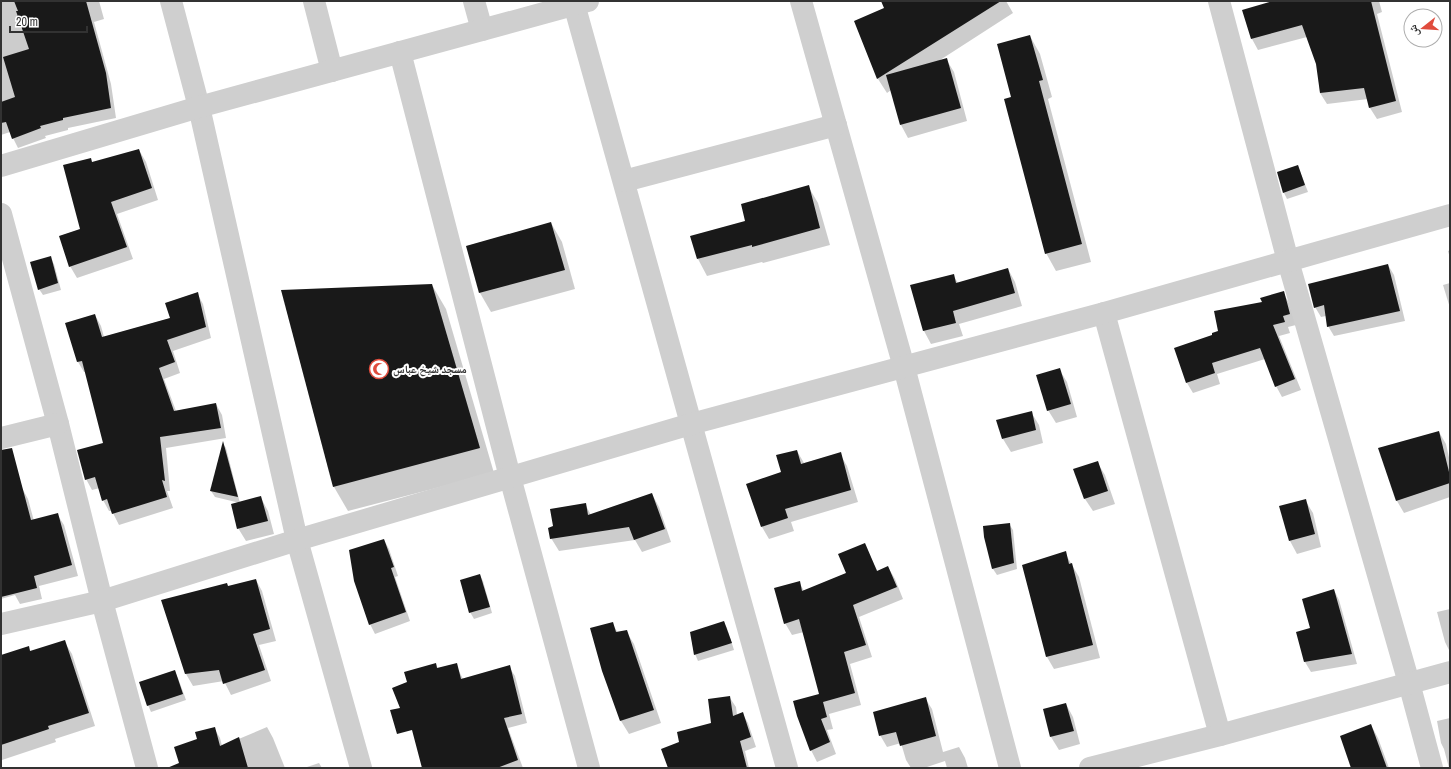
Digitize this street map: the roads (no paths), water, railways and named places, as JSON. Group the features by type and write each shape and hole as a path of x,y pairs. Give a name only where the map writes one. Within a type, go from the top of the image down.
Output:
{"street":[{"path":"171,1 199,107 297,540 361,768"},
{"path":"314,1 332,71"},
{"path":"474,1 482,30"},
{"path":"801,1 904,368 1010,768"},
{"path":"1219,1 1288,261 1432,768"},
{"path":"1,166 199,107 581,3 624,181 788,768"},
{"path":"400,52 510,478 589,768"},
{"path":"624,181 836,126"},
{"path":"1,214 58,424 102,601 147,768"},
{"path":"1,624 102,601 297,540 691,424 1104,314 1450,216"},
{"path":"1104,314 1220,735"},
{"path":"1,438 58,424"},
{"path":"1090,768 1220,735 1450,672"}],"place":[{"name":"مسجد شيخ عباس","path":"379,369"}]}
